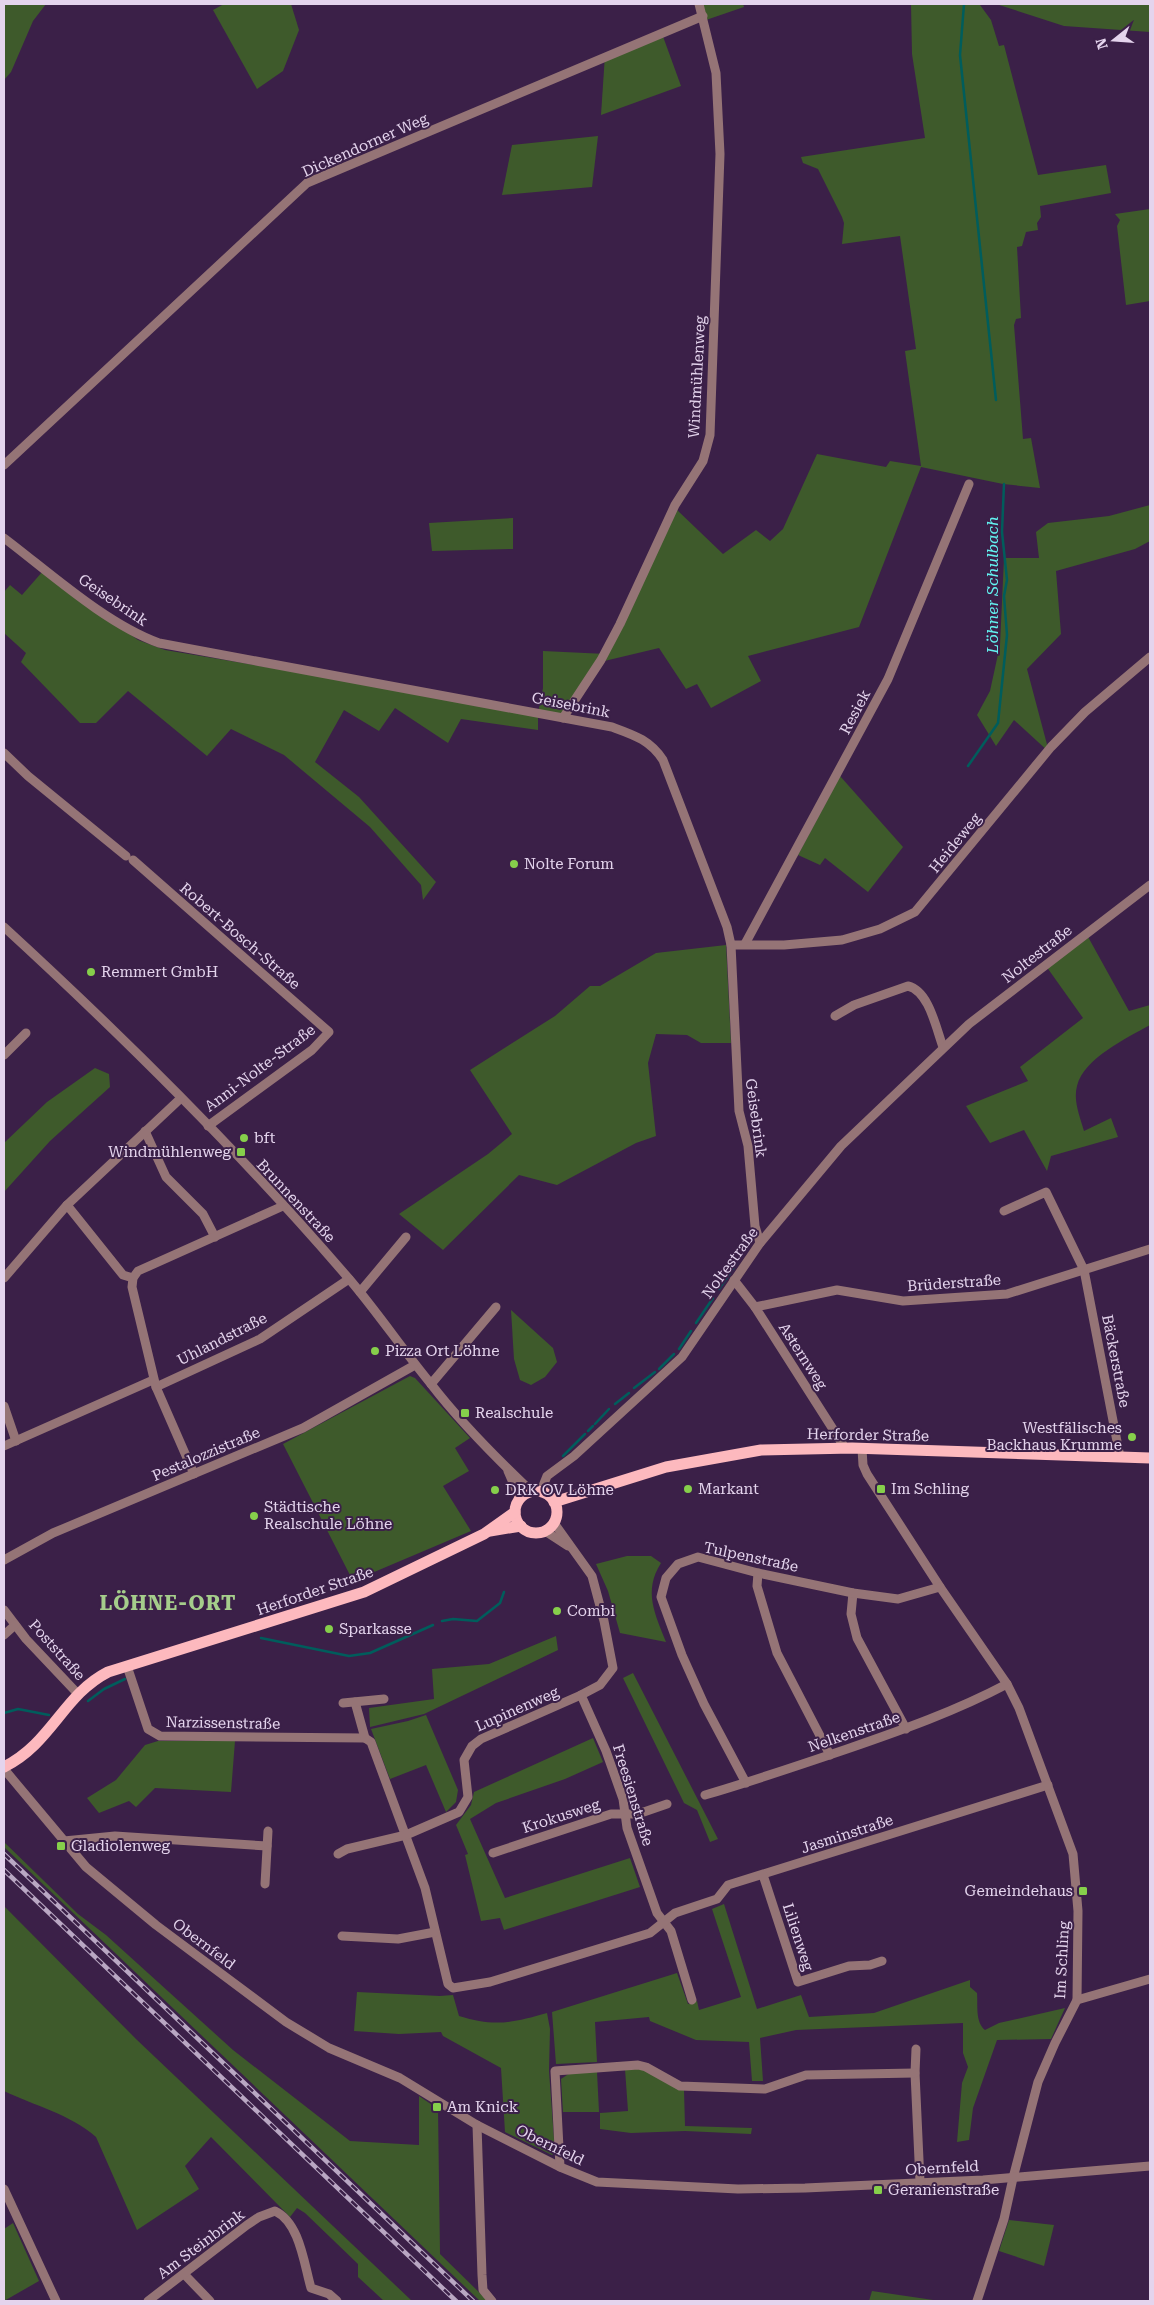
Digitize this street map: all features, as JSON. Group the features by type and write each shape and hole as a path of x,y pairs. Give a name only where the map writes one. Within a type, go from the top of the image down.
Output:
{"main road":[{"name":"Herforder Straße","path":"555,1506 590,1491 666,1467 761,1450 845,1448 1150,1458"},
{"path":"532,1492 544,1493 555,1506 554,1523 544,1532 529,1532 521,1526 515,1512 520,1499 532,1492"},
{"name":"Herforder Straße","path":"4,1768 20,1759 41,1740 78,1694 91,1681 127,1666 364,1592 489,1531 515,1512"},
{"name":"Herforder Straße","path":"489,1531 521,1526"}],"street":[{"name":"Windmühlenweg","path":"563,718 601,660 675,505 702,461 710,435 720,154 716,73 699,4"},
{"name":"Dickendorner Weg","path":"4,464 307,183 703,16"},
{"name":"Resiek","path":"745,944 888,679 969,484"},
{"name":"Geisebrink","path":"4,538 111,619 138,635 159,643 612,726 642,738 654,747 663,760 727,927 731,945 739,1111 748,1146 755,1226 760,1243"},
{"name":"Heideweg","path":"731,945 784,945 842,940 880,929 915,912 1051,746 1085,712 1150,657"},
{"name":"Robert-Bosch-Straße","path":"4,753 28,776 130,858 329,1032"},
{"name":"Noltestraße","path":"544,1493 544,1481 551,1473 574,1456 677,1362 760,1243 840,1146 943,1047 1045,964 1150,885"},
{"name":"Brunnenstraße","path":"4,927 112,1029 208,1126 283,1206 360,1292 431,1384 508,1469 532,1492"},
{"path":"835,1016 854,1006 908,986 916,988 922,995 943,1047"},
{"name":"Anni-Nolte-Straße","path":"208,1126 312,1050 329,1032"},
{"path":"4,1055 26,1033"},
{"path":"4,1278 67,1206 180,1098"},
{"path":"146,1131 166,1177 203,1214 214,1237"},
{"name":"Bäckerstraße","path":"1004,1211 1046,1192 1084,1270 1120,1457"},
{"path":"67,1206 122,1275 133,1278"},
{"path":"194,1474 154,1383 132,1287 133,1278 138,1271 283,1206"},
{"path":"360,1292 406,1237"},
{"name":"Brüderstraße","path":"755,1307 837,1290 903,1302 1007,1294 1150,1249"},
{"name":"Uhlandstraße","path":"4,1446 260,1339 349,1279"},
{"name":"Asternweg","path":"734,1280 755,1307 845,1448"},
{"path":"431,1384 496,1307"},
{"name":"Pestalozzistraße","path":"4,1560 53,1534 303,1428 416,1365"},
{"path":"4,1406 16,1442"},
{"name":"Im Schling","path":"862,1449 863,1465 867,1474 940,1587 1007,1684 1019,1708 1073,1854 1078,1911 1077,2000 1055,2042 1038,2082 1004,2219 977,2301"},
{"name":"Brunnenstraße","path":"508,1469 520,1499"},
{"path":"554,1523 592,1576 612,1656 613,1668 608,1677 600,1685 582,1695"},
{"path":"544,1532 572,1550"},
{"name":"Tulpenstraße","path":"746,1783 700,1696 682,1656 661,1597 666,1578 678,1564 698,1557 758,1573 853,1593 898,1599 940,1587"},
{"path":"758,1573 757,1586 777,1653 830,1755"},
{"path":"853,1593 852,1614 857,1638 906,1729"},
{"name":"Poststraße","path":"4,1610 78,1694"},
{"name":"Poststraße","path":"4,1635 16,1625"},
{"name":"Narzissenstraße","path":"127,1666 148,1729 160,1736 368,1740"},
{"name":"Nelkenstraße","path":"705,1795 906,1729 968,1705 1007,1684"},
{"name":"Freesienstraße","path":"582,1695 606,1751 623,1800 624,1814 657,1913 664,1922"},
{"name":"Lupinenweg","path":"406,1835 446,1819 464,1806 468,1798 464,1760 472,1746 481,1739 582,1695"},
{"path":"343,1703 384,1699"},
{"path":"354,1702 368,1740"},
{"name":"Jasminstraße","path":"368,1740 425,1888 448,1984 453,1988 490,1982 650,1932 675,1914 717,1899 728,1885 1048,1785"},
{"name":"Obernfeld","path":"4,1768 86,1867 156,1925 286,2022 329,2048 400,2078 477,2125 560,2167 597,2182 738,2189 1013,2178 1150,2166"},
{"name":"Krokusweg","path":"493,1853 611,1814 638,1814 667,1804"},
{"path":"265,1884 268,1831"},
{"path":"338,1854 347,1849 406,1835"},
{"path":"64,1841 115,1836 267,1846"},
{"name":"Lilienweg","path":"763,1875 798,1982 849,1966 870,1965 882,1961"},
{"path":"664,1922 671,1931 692,2000"},
{"path":"342,1936 398,1939 435,1932"},
{"path":"1077,2000 1150,1979"},
{"path":"916,2049 915,2073 920,2182"},
{"path":"560,2167 555,2071 638,2065 646,2067 680,2086 765,2089 806,2075 915,2073"},
{"path":"477,2125 483,2290 492,2301"},
{"path":"4,2189 56,2301"},
{"name":"Am Steinbrink","path":"148,2301 259,2216 275,2211 288,2222 296,2236 311,2288 329,2294 337,2301"},
{"path":"184,2274 210,2301"}],"green space":[{"path":"4,4 46,4 33,21 11,72 4,80"},
{"path":"224,4 291,4 299,30 283,71 257,89 213,10"},
{"path":"701,4 743,4 744,7 706,20"},
{"path":"911,4 980,5 991,20 999,46 1004,45 1038,175 1106,165 1111,193 1040,206 1041,217 1037,223 1038,230 1026,232 1022,246 1017,247 1021,318 1016,319 1014,325 1023,439 1031,438 1040,488 1003,484 921,467 859,627 748,656 761,681 711,708 697,684 686,689 659,648 596,663 565,718 538,713 543,688 543,651 606,654 676,509 723,554 756,530 770,541 783,529 817,454 886,467 890,461 921,466 905,351 916,349 900,236 842,244 844,223 842,217 818,169 803,163 801,157 925,138 912,54"},
{"path":"996,4 1150,4 1150,32 1064,26"},
{"path":"661,31 681,86 601,115 605,55"},
{"path":"598,136 592,187 502,195 512,145"},
{"path":"1150,209 1150,301 1126,305 1117,226 1120,220 1115,214"},
{"path":"1150,505 1150,541 1135,549 1056,571 1061,634 1027,669 1049,752 1014,720 996,746 977,715 990,691 1000,645 1004,558 1039,558 1036,532 1048,523 1109,516"},
{"path":"513,518 513,549 432,551 429,523"},
{"path":"43,571 138,640 165,650 538,713 538,730 461,719 448,743 395,708 379,731 344,710 315,762 359,797 436,882 423,900 421,885 370,827 284,755 231,729 207,756 128,691 96,723 80,723 21,662 26,653 4,633 4,592 10,585 22,595"},
{"path":"840,776 903,847 868,892 825,858 820,865 798,855"},
{"path":"1087,935 1129,1011 1150,1005 1150,1025 1097,1058 1088,1066 1077,1086 1076,1103 1084,1131 1111,1118 1118,1137 1051,1156 1047,1171 1024,1130 990,1143 966,1106 1028,1081 1020,1067 1083,1018 1046,966"},
{"path":"726,945 731,1043 701,1043 687,1035 656,1034 648,1063 656,1136 636,1143 557,1185 519,1175 443,1250 399,1214 488,1154 512,1134 470,1070 555,1016 590,986 600,986 656,953"},
{"path":"95,1068 109,1074 110,1087 50,1141 4,1192 4,1143 47,1102"},
{"path":"511,1310 553,1348 557,1362 545,1377 531,1385 520,1380 514,1359"},
{"path":"410,1376 415,1378 470,1438 455,1448 469,1471 443,1486 471,1531 353,1581 283,1444"},
{"path":"627,1556 651,1556 661,1563 653,1583 652,1593 655,1612 666,1642 620,1633 608,1591 596,1564"},
{"path":"556,1636 558,1650 424,1714 370,1727 369,1708 434,1699 432,1669 489,1664"},
{"path":"633,1673 718,1839 710,1842 697,1810 684,1803 623,1678"},
{"path":"426,1715 458,1790 456,1802 446,1812 426,1765 390,1779 371,1729"},
{"path":"593,1738 603,1762 565,1779 496,1803 470,1819 505,1898 630,1858 640,1887 504,1930 500,1918 481,1921 465,1855 468,1854 456,1825 471,1805 474,1792"},
{"path":"158,1741 235,1741 231,1792 155,1788 136,1807 129,1801 99,1813 87,1798 116,1780 145,1745"},
{"path":"4,1842 78,1914 106,1935 233,2050 350,2141 419,2145 419,2096 438,2109 440,2254 488,2301 480,2301 4,1847"},
{"path":"724,1904 757,2009 801,1995 809,2017 874,2013 970,1980 970,1987 977,1993 978,2018 985,2030 999,2023 1065,2008 1051,2039 997,2040 973,2108 969,2140 957,2142 962,2083 968,2067 963,2053 963,2023 796,2030 760,2038 763,2081 752,2081 749,2042 696,2040 650,2021 649,2017 595,2022 597,2062 556,2064 552,2012 677,1973 688,2004 697,2001 699,2010 741,1997 712,1909"},
{"path":"4,1906 136,2039 412,2301 384,2301 358,2277 358,2264 305,2213 297,2208 290,2217 211,2137 185,2166 199,2189 137,2230 96,2137 64,2116 4,2091"},
{"path":"357,1992 453,1995 459,2016 483,2022 513,2021 547,2013 550,2029 549,2071 555,2153 552,2155 505,2132 501,2068 443,2036 441,2032 399,2034 354,2031"},
{"path":"625,2069 643,2069 684,2090 685,2126 752,2128 751,2134 685,2131 631,2133 600,2129 600,2113 628,2111"},
{"path":"597,2072 599,2112 563,2112 561,2079 570,2073"},
{"path":"1009,2220 1054,2225 1044,2266 999,2251"},
{"path":"13,2223 39,2281 4,2301 4,2229"},
{"path":"872,2291 940,2301 869,2301"}],"waterway":[{"path":"964,4 960,55 996,400"},
{"name":"Löhner Schulbach","path":"968,766 998,723 1007,635 1004,596 1007,580 1002,532 1004,484"},
{"path":"719,1289 736,1264"},
{"path":"696,1323 713,1298"},
{"path":"679,1349 691,1331"},
{"path":"659,1369 674,1354"},
{"path":"634,1388 655,1372"},
{"path":"615,1404 629,1393"},
{"path":"595,1424 609,1409"},
{"path":"588,1431 593,1426"},
{"path":"563,1456 585,1434"},
{"name":"Löhner Schulbach","path":"442,1621 453,1619 477,1621 500,1603 504,1592"},
{"path":"261,1638 349,1656 370,1653 433,1625"},
{"path":"88,1701 104,1689 125,1679"},
{"name":"Löhner Schulbach","path":"4,1713 18,1709 49,1715"}],"railway":[{"path":"4,1854 473,2301"},
{"path":"4,1870 456,2301"}],"place":[{"name":"Nolte Forum","path":"514,864"},
{"name":"Remmert GmbH","path":"91,972"},
{"name":"bft","path":"244,1138"},
{"name":"Windmühlenweg","path":"241,1152"},
{"name":"Pizza Ort Löhne","path":"375,1351"},
{"name":"Realschule","path":"465,1413"},
{"name":"Westfälisches Backhaus Krumme","path":"1132,1437"},
{"name":"Markant","path":"688,1489"},
{"name":"Im Schling","path":"881,1489"},
{"name":"DRK OV Löhne","path":"495,1490"},
{"name":"Städtische Realschule Löhne","path":"254,1516"},
{"name":"Combi","path":"557,1611"},
{"name":"Sparkasse","path":"329,1629"},
{"name":"Gladiolenweg","path":"61,1846"},
{"name":"Gemeindehaus","path":"1083,1891"},
{"name":"Am Knick","path":"437,2107"},
{"name":"Geranienstraße","path":"878,2190"}],"district":[{"name":"LÖHNE-ORT","path":"168,1603"}]}
